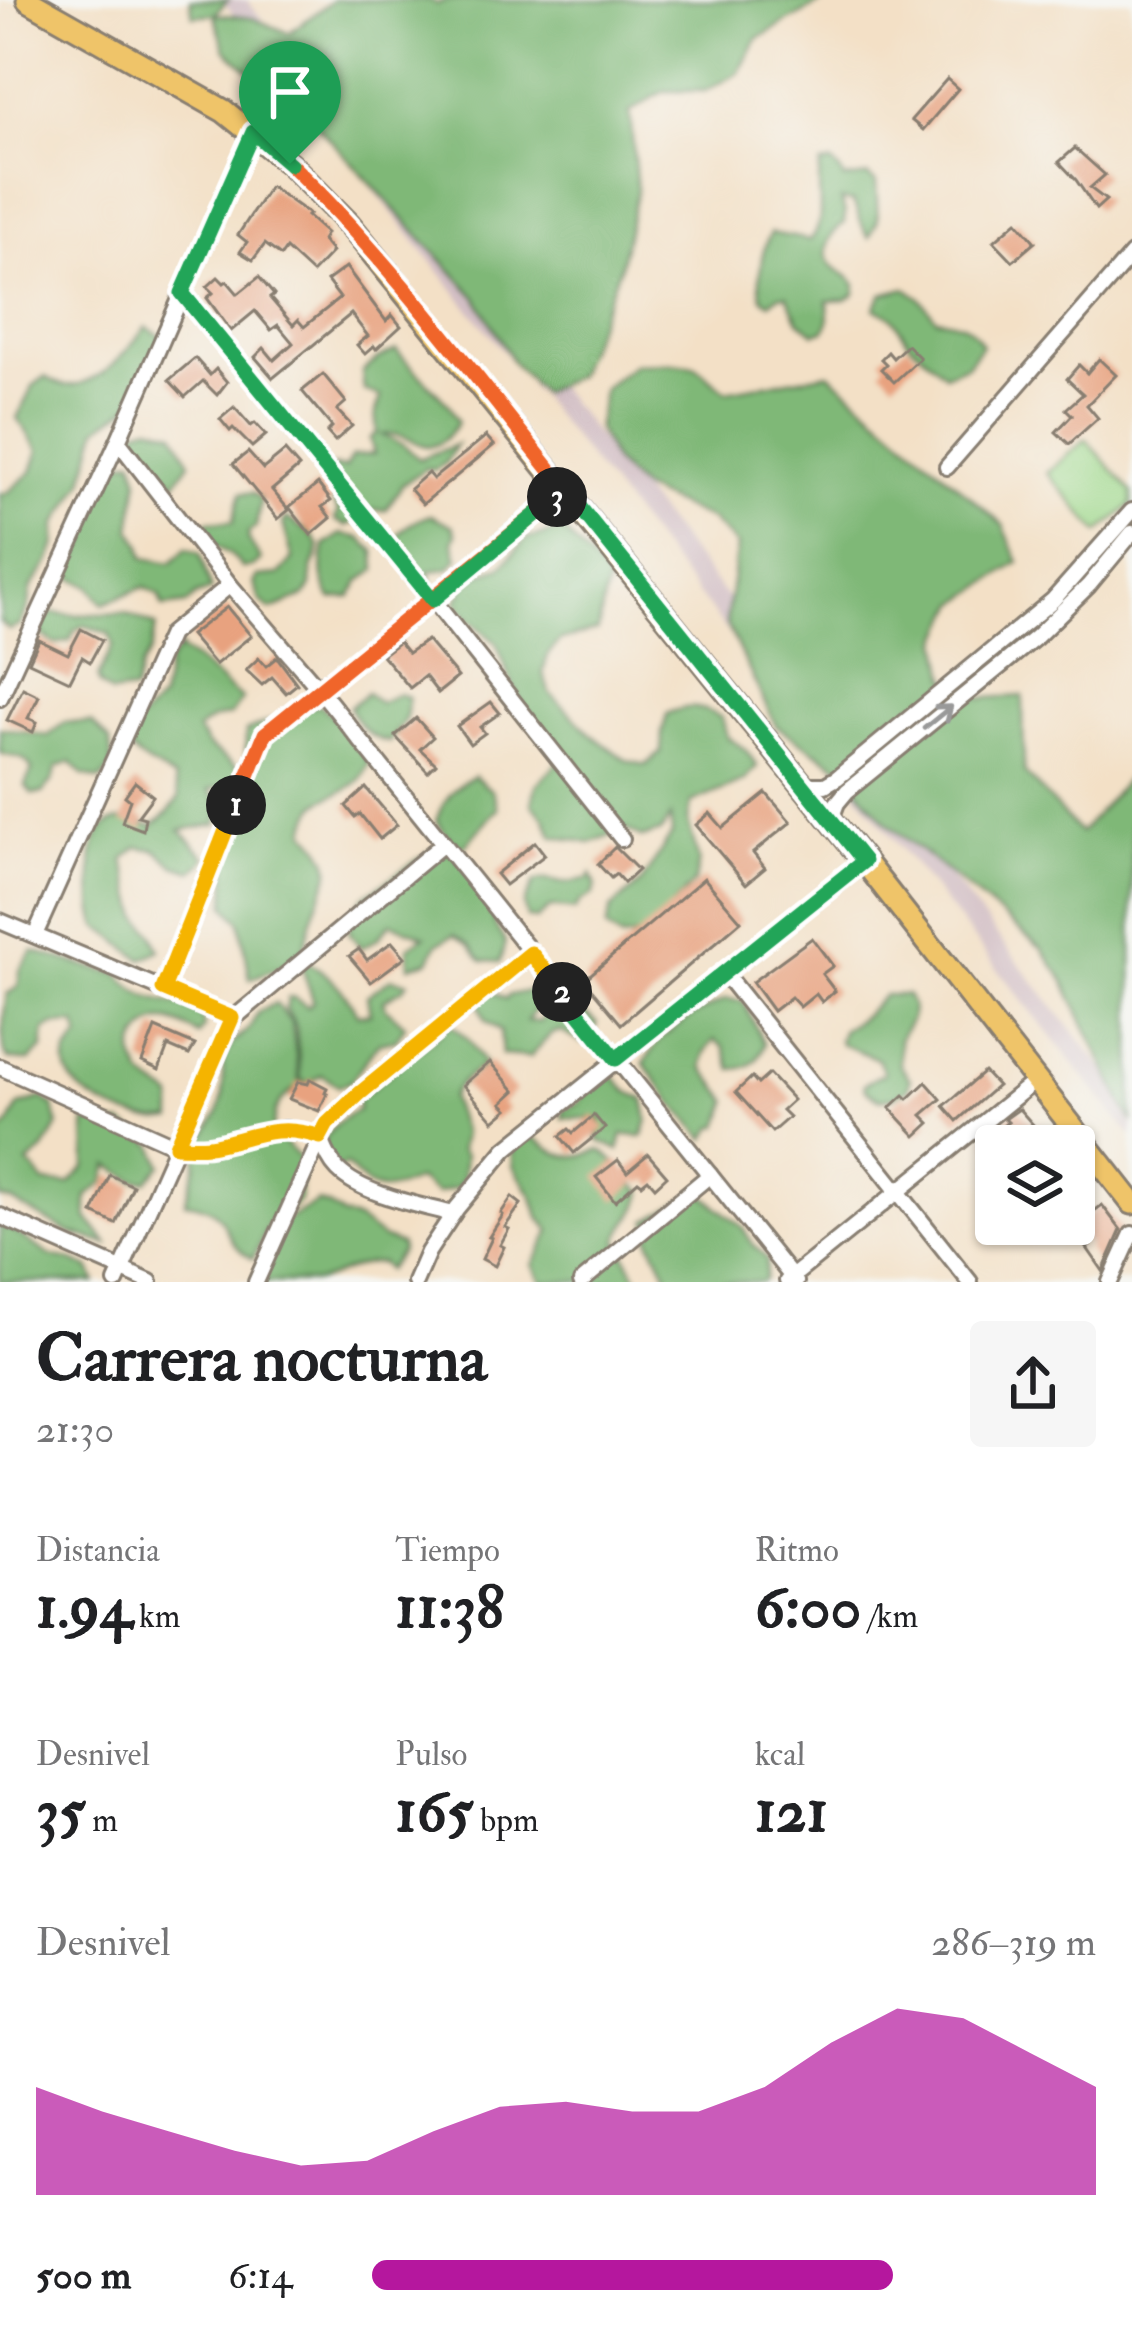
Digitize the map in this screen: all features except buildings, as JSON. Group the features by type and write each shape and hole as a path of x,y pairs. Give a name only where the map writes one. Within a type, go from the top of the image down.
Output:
{"main road":[{"path":"28,0 224,111 290,164 349,224 831,819 1132,1203"}],"street":[{"path":"0,698 253,132"},
{"path":"946,467 1132,254"},
{"path":"182,293 622,839"},
{"path":"118,441 791,1280 1035,1081"},
{"path":"163,989 265,734 566,490"},
{"path":"803,785 837,778 1026,624 1132,511"},
{"path":"831,819 848,791 1064,612 1132,533"},
{"path":"35,935 170,634 230,585"},
{"path":"119,1276 232,1018 443,844"},
{"path":"415,1282 453,1214 506,1148 864,861"},
{"path":"0,921 232,1018"},
{"path":"256,1282 327,1124 531,953"},
{"path":"724,973 970,1282"},
{"path":"0,1067 176,1146 211,1147 285,1129 320,1137"},
{"path":"320,1137 330,1161 342,1174 369,1190 453,1214"},
{"path":"581,1282 710,1174"},
{"path":"0,1216 119,1276 150,1282"},
{"path":"1110,1282 1132,1234"}],"shaded area":[{"path":"222,0 247,0 848,748 1132,1105 1132,1137"}],"green space":[{"path":"190,0 228,0 215,14 252,18 289,33 333,0 429,0 437,4 450,0 826,0 757,39 739,73 705,91 664,91 630,112 637,190 620,267 576,376 541,393 514,364 477,298 289,95 254,75 225,49 214,14 193,16"},
{"path":"832,163 843,179 868,176 876,182 878,220 869,238 853,202 841,200 844,223 831,237 827,255 856,285 855,294 828,301 829,321 825,330 815,333 799,321 787,295 770,303 762,298 761,265 771,233 810,240 816,232 821,165"},
{"path":"906,288 936,318 973,331 982,345 967,365 945,374 909,342 892,317 875,308 882,294"},
{"path":"146,327 163,337 131,405 98,428 84,481 56,526 49,563 31,588 20,625 9,630 0,622 0,493 7,493 32,472 39,450 17,418 33,386 45,377 64,385 89,381 111,366"},
{"path":"396,350 449,405 458,422 438,444 430,446 382,435 419,459 456,445 445,464 434,470 426,468 402,485 386,510 372,510 346,526 335,520 332,467 345,468 352,456 374,454 370,439 377,432 375,415 381,397 364,391 362,372"},
{"path":"634,364 695,366 726,391 829,373 1003,525 1019,562 957,604 940,640 947,678 982,698 1023,696 1024,772 1080,833 1132,773 1132,1123 1063,979 1042,949 888,824 840,767 776,726 726,623 737,546 711,520 641,489 614,462 597,428 603,389"},
{"path":"150,425 175,432 190,462 175,483 129,432"},
{"path":"1086,439 1132,492 1132,504 1099,533 1047,473"},
{"path":"133,459 139,479 131,529 144,558 171,563 187,548 200,553 211,590 187,604 163,607 159,595 144,587 103,604 89,586 67,575 87,539 93,507 118,463"},
{"path":"241,493 261,499 256,527 248,533 261,560 242,568 202,530 209,521 233,522"},
{"path":"431,515 453,526 458,558 448,569 429,571 428,583 392,546 407,526"},
{"path":"287,518 312,535 318,555 305,596 271,610 260,601 254,583 257,577 279,575 293,559 283,523"},
{"path":"563,530 608,579 598,630 561,640 548,654 543,673 549,692 592,735 626,760 646,765 661,752 667,714 695,708 722,718 727,737 745,749 757,766 744,781 691,803 688,822 699,861 695,881 640,936 622,939 606,928 611,909 641,883 672,834 670,817 661,832 642,838 626,829 590,843 553,836 532,804 536,785 563,757 517,696 496,643 456,602 465,585 501,567 526,539"},
{"path":"341,534 360,538 375,551 376,570 360,581 351,597 331,599 323,579 325,545"},
{"path":"52,613 125,613 156,626 134,691 111,694 100,685 98,678 113,645 109,634 84,625 70,641 55,644 41,635 42,620"},
{"path":"181,646 180,651 242,699 231,715 213,719 197,730 208,746 241,770 227,785 209,790 222,805 217,824 180,830 207,858 193,871 174,865 156,850 137,847 124,860 139,917 160,950 143,959 98,927 92,863 103,828 122,820 152,826 179,798 174,779 128,747 133,727 161,699 168,662"},
{"path":"367,693 379,703 398,694 408,697 406,718 389,742 365,730 349,707"},
{"path":"320,705 349,731 369,763 358,781 320,803 310,818 306,831 325,855 329,872 303,948 284,965 250,979 240,921 226,906 224,847 245,793 246,731 300,708"},
{"path":"65,722 92,723 110,741 112,766 101,780 83,775 71,762 57,767 43,793 32,794 25,785 32,770 29,765 0,753 0,728 48,736"},
{"path":"474,776 492,791 498,808 464,847 452,841 436,821 450,794"},
{"path":"434,848 455,853 491,905 505,942 500,962 482,961 454,935 437,944 429,961 409,966 408,947 425,936 391,923 361,948 349,932 352,913 363,897"},
{"path":"591,874 596,886 593,895 575,910 551,907 537,919 527,918 524,905 534,882 571,883"},
{"path":"33,951 118,973 140,993 202,1016 204,1028 199,1035 162,1021 146,1029 135,1045 134,1057 142,1075 173,1098 173,1120 126,1114 77,1087 66,1061 80,1037 76,1024 45,1030 43,1049 29,1061 7,1058 3,1037 7,994 18,987 20,970"},
{"path":"302,960 334,982 357,1014 370,1014 367,996 391,978 408,982 384,1000 386,1008 405,1025 396,1040 378,1043 350,1082 338,1086 322,1075 311,1082 301,1081 296,1027 286,1009 288,998 308,1007 313,1001"},
{"path":"489,990 506,999 529,991 538,1005 527,1021 540,1022 544,1014 561,1008 578,1010 597,1023 594,1038 583,1043 560,1031 551,1034 530,1057 502,1055 500,1031 486,1021 479,1004"},
{"path":"884,995 907,995 912,1006 911,1019 899,1039 900,1065 910,1079 908,1089 879,1099 864,1084 884,1073 878,1059 839,1040 843,1029"},
{"path":"726,999 743,1001 764,1044 757,1059 738,1069 732,1069 724,1047 714,1040 705,1053 703,1067 729,1101 720,1126 706,1139 644,1063 661,1038"},
{"path":"276,1003 292,1024 300,1085 279,1104 273,1132 302,1160 300,1200 270,1222 253,1259 241,1251 212,1211 185,1202 197,1148 223,1096 223,1059 258,1012"},
{"path":"451,1024 484,1063 451,1098 463,1133 460,1150 465,1155 458,1187 437,1194 418,1180 379,1190 346,1165 325,1170 318,1149 335,1126 358,1110 357,1100"},
{"path":"612,1074 627,1091 644,1099 648,1120 643,1136 623,1135 619,1150 598,1140 601,1119 563,1118 563,1110 578,1104 592,1082"},
{"path":"42,1098 54,1107 58,1125 44,1150 28,1163 45,1183 69,1184 86,1167 85,1122 123,1124 154,1145 162,1165 147,1181 134,1180 109,1165 104,1183 87,1196 87,1217 108,1244 70,1233 0,1198 0,1133 19,1106"},
{"path":"527,1133 569,1156 601,1150 643,1192 618,1241 642,1282 542,1281 533,1265 551,1231 513,1166 512,1147"},
{"path":"699,1191 742,1227 767,1259 761,1282 660,1282 667,1274 650,1240 648,1220"},
{"path":"318,1202 401,1245 387,1270 381,1263 372,1263 314,1282 253,1282 283,1222"},
{"path":"0,1226 51,1256 89,1268 96,1282 0,1282"}],"route":[{"path":"290,164 253,132 182,293 433,600 566,490 864,861 616,1059 531,953 359,1094 320,1137 285,1129 211,1147 176,1146 232,1018 163,989 265,734 433,600 566,490 398,281 290,164"}]}
